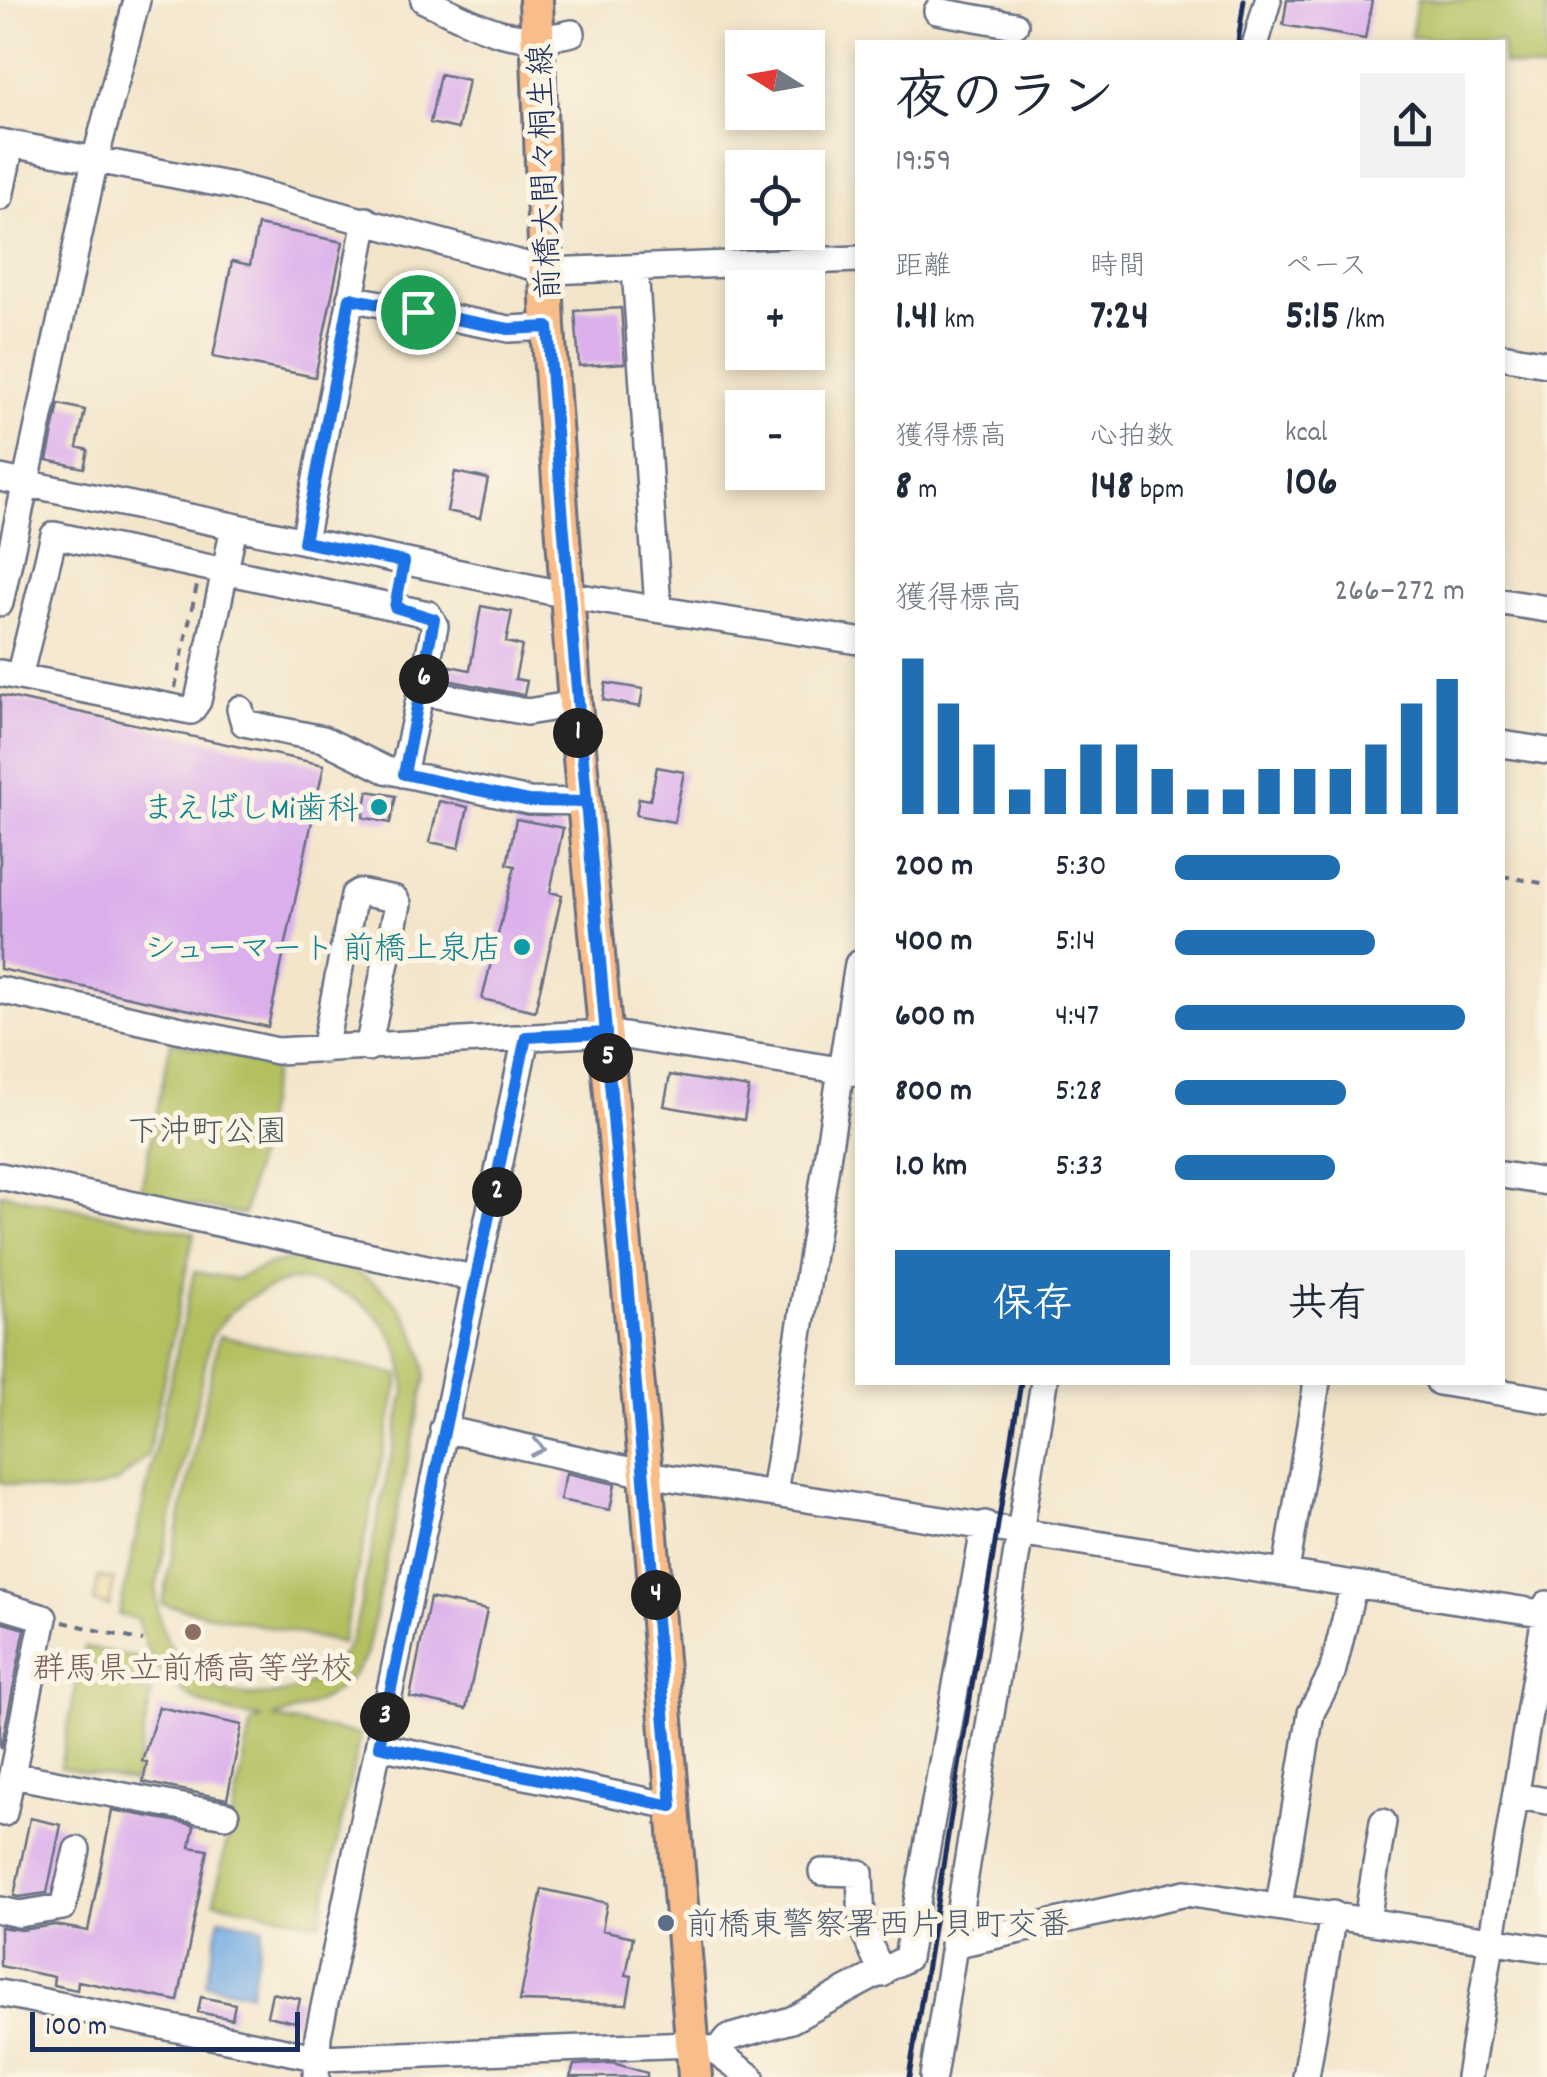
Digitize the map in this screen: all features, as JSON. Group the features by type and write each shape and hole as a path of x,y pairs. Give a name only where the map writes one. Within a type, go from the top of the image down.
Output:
{"main road":[{"name":"前橋大間々桐生線","path":"536,0 548,327 574,704 646,1474 672,1806 704,2048 695,2077"}],"street":[{"path":"0,602 13,481 137,0"},
{"path":"424,0 505,37 537,42 572,32"},
{"path":"937,11 1016,23"},
{"path":"0,197 6,143 233,186 548,270 855,259"},
{"path":"304,542 366,220"},
{"path":"635,268 658,608"},
{"path":"350,298 509,329 548,327"},
{"path":"1505,357 1547,364"},
{"path":"13,481 567,595 855,641"},
{"path":"234,527 213,569 198,700 191,711 10,675 54,535 213,569 395,607 434,619 404,774"},
{"path":"395,607 404,562"},
{"path":"1505,602 1547,609"},
{"path":"421,692 527,712 574,704"},
{"path":"240,709 244,723 324,739 378,767 404,774 529,801 586,802"},
{"path":"1505,744 1547,751"},
{"path":"324,1050 354,895 360,892 395,899 398,904 368,1048"},
{"path":"0,990 277,1051 606,1033 849,1072"},
{"path":"774,1493 849,1072 855,1000"},
{"path":"318,2068 318,2036 526,1037"},
{"path":"1505,1175 1547,1182"},
{"path":"0,1176 473,1278"},
{"path":"933,2077 1044,1385"},
{"path":"1286,1570 1317,1385"},
{"path":"1456,1385 1547,1400"},
{"path":"443,1429 622,1465 646,1474 1546,1610 1469,2077"},
{"path":"893,1968 985,1524"},
{"path":"1279,1905 1311,1713 1332,1673 1354,1584"},
{"path":"0,1605 44,1618 2,1822"},
{"path":"379,1746 672,1806"},
{"path":"12,1775 226,1815"},
{"path":"1517,1796 1547,1801"},
{"path":"1367,1920 1383,1822"},
{"path":"0,1910 19,1914 63,1908 78,1850"},
{"path":"822,1872 860,1873 862,1926 893,1968"},
{"path":"953,1945 1174,1893 1279,1905 1547,1948"},
{"path":"1306,2077 1333,1914"},
{"path":"0,1993 318,2068 704,2048 774,2027 893,1968"},
{"path":"704,2048 751,2077"}],"path":[{"path":"171,709 213,569"},
{"path":"1505,877 1547,884"},
{"path":"44,1618 144,1641"}],"green space":[{"path":"1417,0 1547,0 1547,72 1505,64 1505,40 1411,37"},
{"name":"下沖町公園","path":"171,1042 275,1065 244,1215 140,1195"},
{"path":"0,1193 194,1233 148,1455 119,1481 90,1491 53,1493 0,1482"},
{"path":"301,1258 326,1262 369,1280 402,1310 414,1330 426,1377 366,1656 348,1680 326,1697 273,1718 360,1735 320,1923 214,1901 252,1723 263,1718 218,1710 182,1691 154,1661 137,1619 119,1615 194,1272 236,1279 273,1263","holes":["290,1280 314,1283 355,1299 386,1327 397,1346 405,1392 359,1613 349,1643 332,1666 300,1687 263,1696 244,1695 208,1683 176,1655 159,1617 156,1588 211,1337 235,1308 266,1289"]},
{"path":"219,1336 400,1375 342,1643 162,1604"},
{"path":"84,1647 145,1659 139,1690 152,1693 134,1782 60,1767"}],"sand":[{"path":"99,1577 114,1580 109,1606 94,1602"}],"water":[{"path":"220,1918 263,1927 250,1993 206,1984"}],"building":[{"path":"1287,0 1372,0 1365,39 1283,25"},
{"path":"440,74 468,80 458,129 430,123"},
{"path":"258,225 343,242 315,377 213,357 232,261 250,265"},
{"path":"621,308 625,363 579,366 575,311"},
{"path":"59,404 85,410 77,447 88,450 84,468 47,460"},
{"path":"455,472 488,479 480,518 447,511"},
{"path":"481,606 512,612 506,642 522,646 515,679 527,681 524,695 447,680 450,666 470,670"},
{"path":"606,683 643,689 640,707 603,700"},
{"path":"0,695 324,765 268,1027 0,969"},
{"path":"657,767 684,772 674,822 636,815 639,798 650,800"},
{"name":"まえばしMi歯科","path":"368,791 396,796 390,823 363,817"},
{"path":"439,801 468,807 459,848 430,842"},
{"name":"シューマート 前橋上泉店","path":"516,819 563,828 550,892 562,895 535,1011 482,999 515,866 507,864"},
{"path":"670,1075 749,1088 744,1120 664,1106"},
{"path":"566,1473 615,1484 610,1510 560,1500"},
{"path":"430,1598 487,1610 466,1709 410,1697"},
{"path":"0,1622 25,1629 1,1748 0,1748"},
{"path":"159,1707 242,1725 227,1799 143,1782 147,1762 142,1761"},
{"path":"112,1810 190,1824 194,1826 190,1847 208,1850 178,2001 78,1981 77,1990 53,1985 54,1977 0,1966 0,1927 21,1930 55,1925 88,1931"},
{"path":"30,1818 61,1825 47,1893 19,1897 14,1896"},
{"path":"542,1889 607,1903 602,1930 633,1937 626,1975 632,1976 627,2004 520,2001"},
{"path":"272,1993 300,1999 295,2022 267,2016"},
{"path":"201,1997 235,2004 232,2019 198,2012"},
{"path":"613,2063 647,2073 647,2077 570,2077 574,2065"}],"railway":[{"path":"1238,40 1244,0"},
{"path":"909,2077 1021,1385"}],"place":[{"name":"まえばしMi歯科","path":"379,807"},
{"name":"シューマート 前橋上泉店","path":"522,947"},
{"name":"群馬県立前橋高等学校","path":"193,1632"},
{"name":"前橋東警察署西片貝町交番","path":"666,1923"}],"route":[{"path":"418,312 350,298 304,542 404,562 395,607 428,614 434,619 404,774 529,801 586,802 646,1474 672,1806 646,1804 379,1746 526,1037 606,1033 586,802 574,704 548,327 509,329 418,312"}]}
